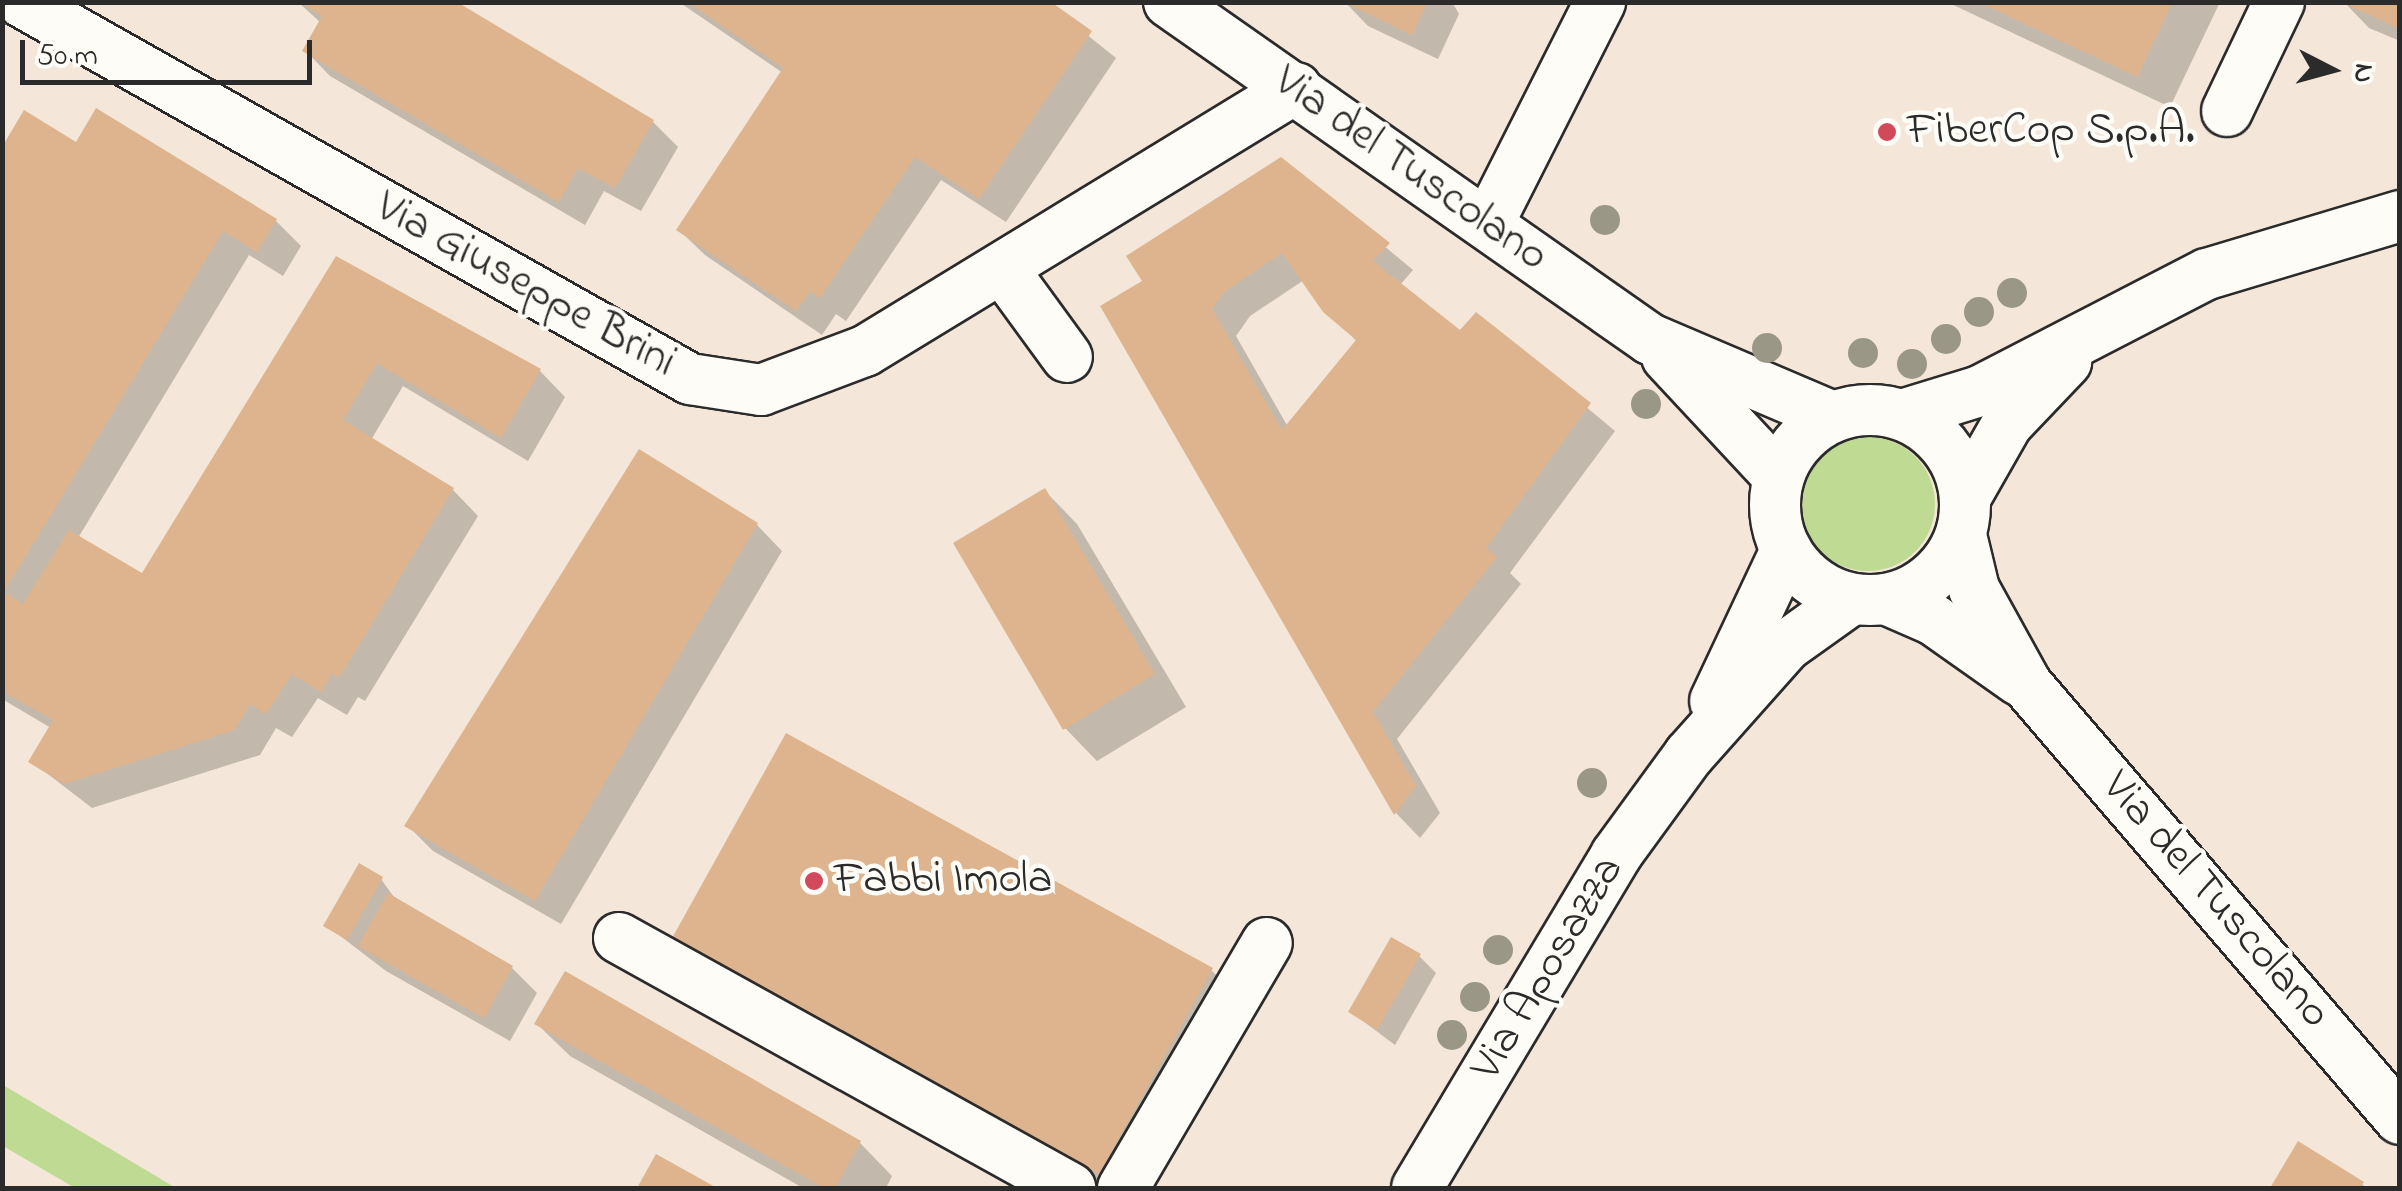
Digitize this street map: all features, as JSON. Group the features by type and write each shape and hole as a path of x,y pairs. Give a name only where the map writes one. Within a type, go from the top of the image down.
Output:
{"street":[{"name":"Via Giuseppe Brini","path":"22,2 690,379 761,390 865,352 1296,88"},
{"name":"Via del Tuscolano","path":"1169,2 1650,338"},
{"path":"1488,224 1600,2"},
{"path":"2227,111 2279,2"},
{"path":"1902,415 1965,397 2206,274 2400,216"},
{"path":"1002,268 1067,357"},
{"path":"1963,517 1946,447 1902,415 1870,409 1833,417 1799,441 1779,477 1776,515 1786,550 1813,582 1869,599 1924,584 1963,517 2007,424 2093,333"},
{"path":"1650,338 1833,417"},
{"path":"1650,338 1779,477"},
{"name":"Via del Tuscolano","path":"1963,517 1974,589 2027,685 2400,1119"},
{"name":"Via Aposazza","path":"1690,756 1786,550"},
{"name":"Via del Tuscolano","path":"1869,599 1934,620 2027,685"},
{"name":"Via Aposazza","path":"1417,1188 1616,855 1690,756 1786,646 1869,599"},
{"path":"620,938 1070,1188"},
{"path":"1124,1188 1267,943"}],"green space":[{"path":"1868,437 1894,442 1916,456 1930,478 1935,504 1930,530 1916,552 1894,566 1868,571 1842,566 1820,552 1806,530 1801,504 1806,478 1820,456 1842,442"},
{"path":"3,1085 176,1188 75,1188 3,1146"}],"building":[{"path":"300,2 457,2 654,120 615,188 578,168 559,202 302,51 322,16"},
{"path":"688,2 1051,2 1092,31 979,199 915,157 820,298 810,291 796,311 676,230 783,68"},
{"path":"1343,2 1428,2 1412,35"},
{"path":"1979,2 2173,2 2137,77"},
{"path":"2341,2 2400,2 2400,29"},
{"path":"96,108 277,219 257,252 223,231 4,592 23,604 69,530 142,573 336,256 541,369 501,438 377,363 343,420 454,488 339,678 332,673 321,692 292,674 266,714 250,704 235,730 64,784 28,762 53,720 2,691 2,147 24,110 76,142"},
{"path":"1281,157 1390,243 1373,261 1460,330 1476,312 1591,403 1486,548 1497,557 1373,712 1416,786 1394,815 1100,306 1142,281 1126,256","holes":["1282,253 1323,312 1356,340 1282,430 1212,309 1225,291"]},
{"path":"639,449 758,523 535,901 404,826"},
{"path":"1045,488 1155,674 1063,730 953,543"},
{"path":"786,733 1213,968 1099,1174 671,940"},
{"path":"359,863 383,877 347,940 323,926"},
{"path":"388,893 513,966 484,1018 358,946"},
{"path":"1391,937 1421,954 1377,1030 1348,1012"},
{"path":"565,971 861,1141 835,1188 824,1188 534,1024"},
{"path":"2298,1141 2364,1182 2360,1188 2270,1188"},
{"path":"656,1154 717,1188 637,1188"}],"place":[{"name":"FiberCop S.p.A.","path":"1887,132"},
{"name":"Fabbi Imola","path":"814,881"}]}
